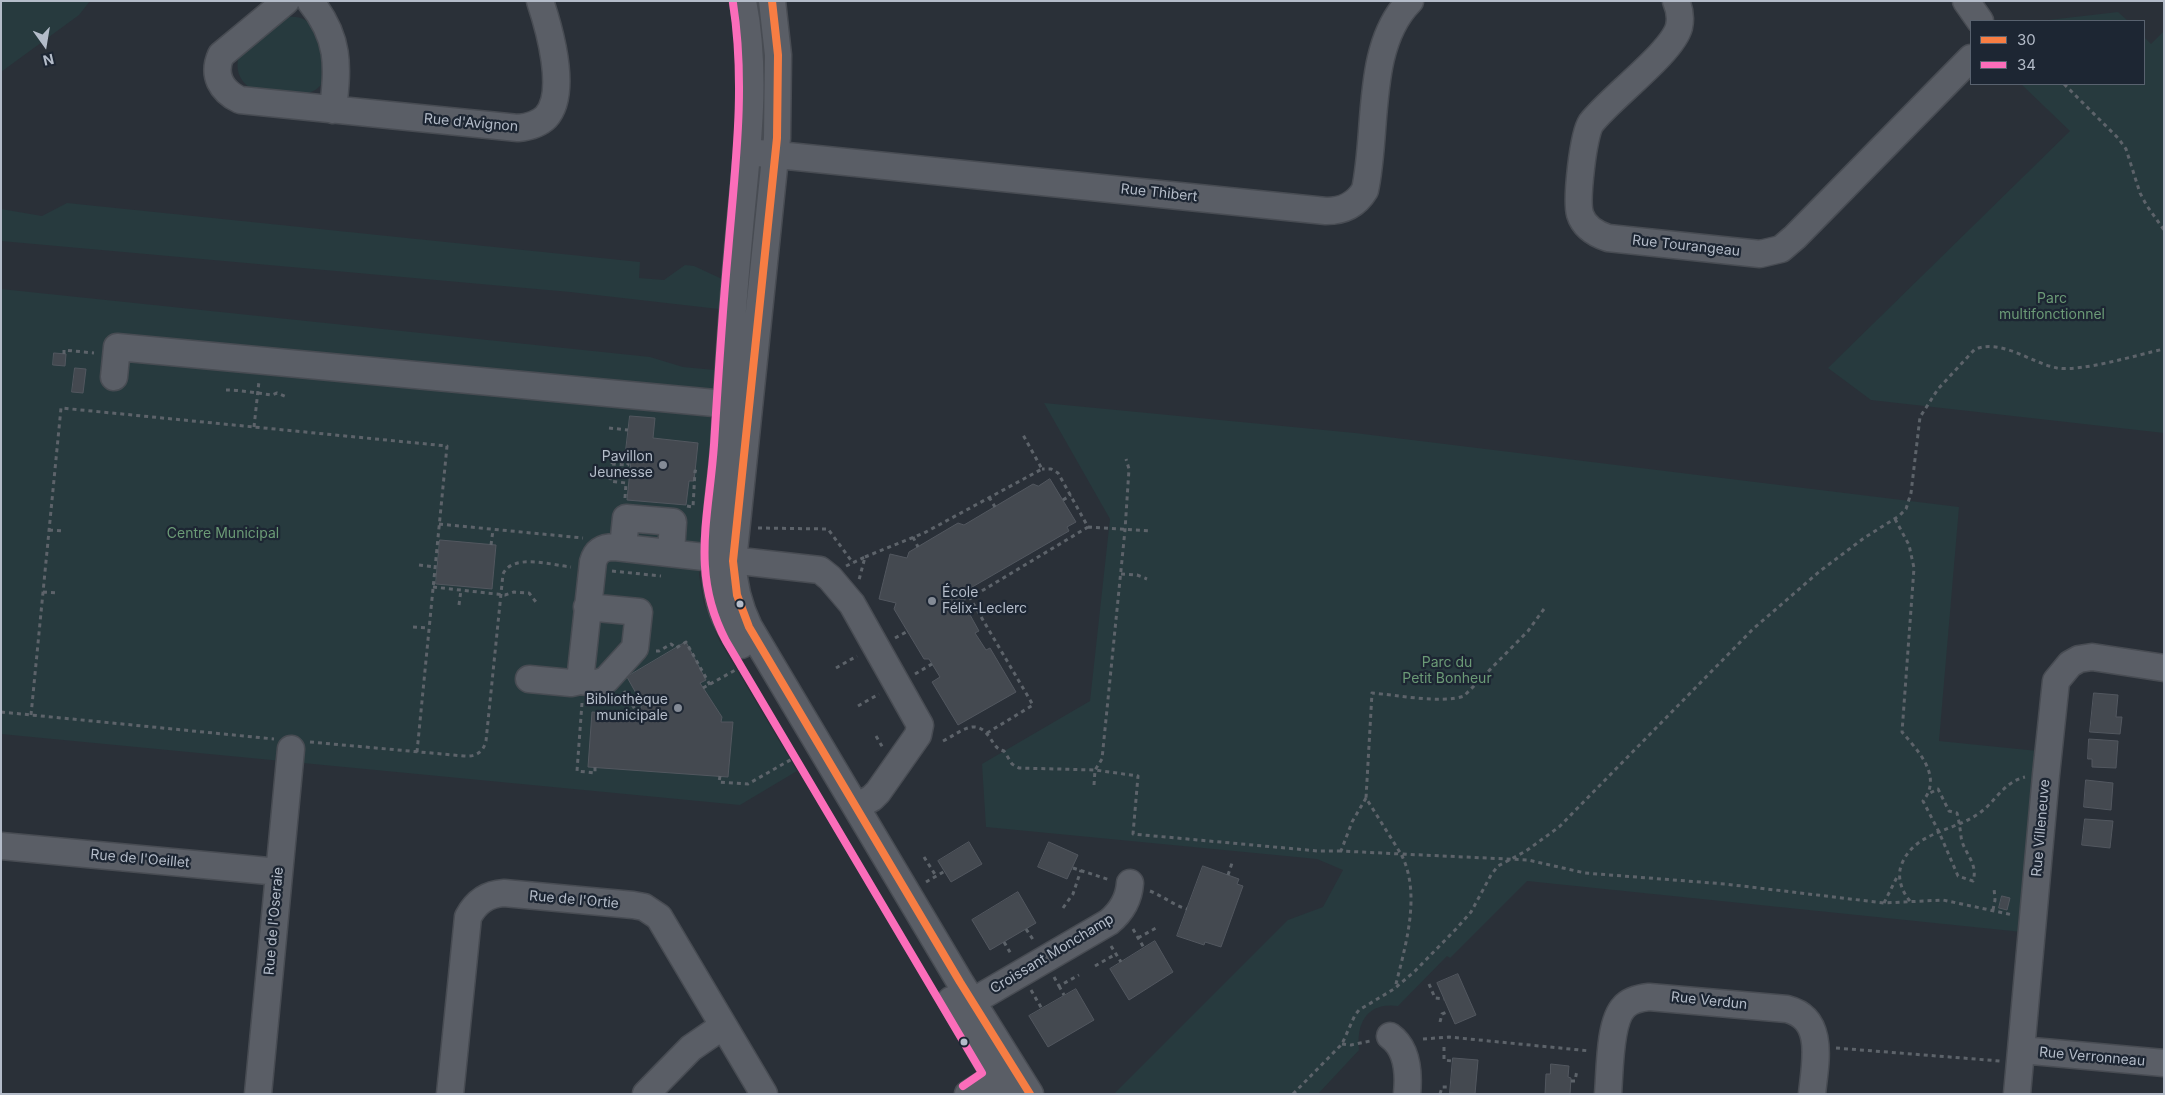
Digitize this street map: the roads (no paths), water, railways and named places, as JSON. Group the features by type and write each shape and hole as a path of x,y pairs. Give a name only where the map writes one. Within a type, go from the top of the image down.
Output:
{"street":[{"name":"Rue d'Avignon","path":"286,1 221,55 217,64 219,82 223,89 240,100 512,128 525,127 540,121 546,117 553,105 556,86 553,50 540,1"},
{"path":"310,1 325,22 335,48 337,76 334,110"},
{"path":"743,1 751,61 747,152 725,404 724,560 734,577 739,601 749,627 856,807 1005,1079 1030,1094"},
{"path":"772,1 778,55 778,113 775,154 724,560 717,590 728,622 965,1006"},
{"name":"Rue Thibert","path":"747,152 1326,211 1343,209 1360,199 1365,190 1382,50 1391,27 1410,1"},
{"name":"Rue Tourangeau","path":"1676,1 1680,17 1679,27 1671,42 1600,113 1587,130 1580,193 1580,215 1592,230 1608,238 1760,254 1782,249 1795,238 1970,59"},
{"path":"1966,1 1979,20"},
{"path":"114,377 117,347 725,404"},
{"path":"581,690 588,607 595,555 604,548 623,547 626,518 673,522 670,565 724,560 788,565 820,570 852,604 920,725 918,735 878,792 872,798 856,807"},
{"path":"581,690 606,680 635,648 639,612 588,607"},
{"name":"Rue Villeneuve","path":"2017,1094 2011,1056 2056,681 2070,664 2079,659 2092,657 2164,668"},
{"path":"529,679 571,683 581,690"},
{"name":"Rue de l'Oseraie","path":"258,1094 292,743"},
{"name":"Rue de l'Oeillet","path":"1,846 279,872"},
{"name":"Croissant Monchamp","path":"965,1006 1109,922 1121,909 1130,885"},
{"name":"Rue de l'Ortie","path":"450,1094 466,927 473,908 478,902 494,894 633,905 652,912 659,917 764,1094"},
{"name":"Rue Verdun","path":"1608,1094 1614,1033 1619,1014 1631,1001 1648,996 1787,1009 1800,1014 1810,1024 1816,1046 1812,1094"},
{"path":"646,1094 691,1048 723,1026"},
{"path":"1390,1036 1395,1040 1405,1059 1408,1081 1407,1094"},
{"name":"Rue Verronneau","path":"2011,1056 2164,1063"},
{"path":"968,1094 1005,1079"}],"place":[{"name":"Pavillon Jeunesse","path":"663,465"},
{"name":"École Félix-Leclerc","path":"932,601"},
{"name":"Bibliothèque municipale","path":"678,708"}],"park label":[{"name":"Parc multifonctionnel","path":"2052,308"},
{"name":"Centre Municipal","path":"223,534"},
{"name":"Parc du Petit Bonheur","path":"1447,672"}]}
